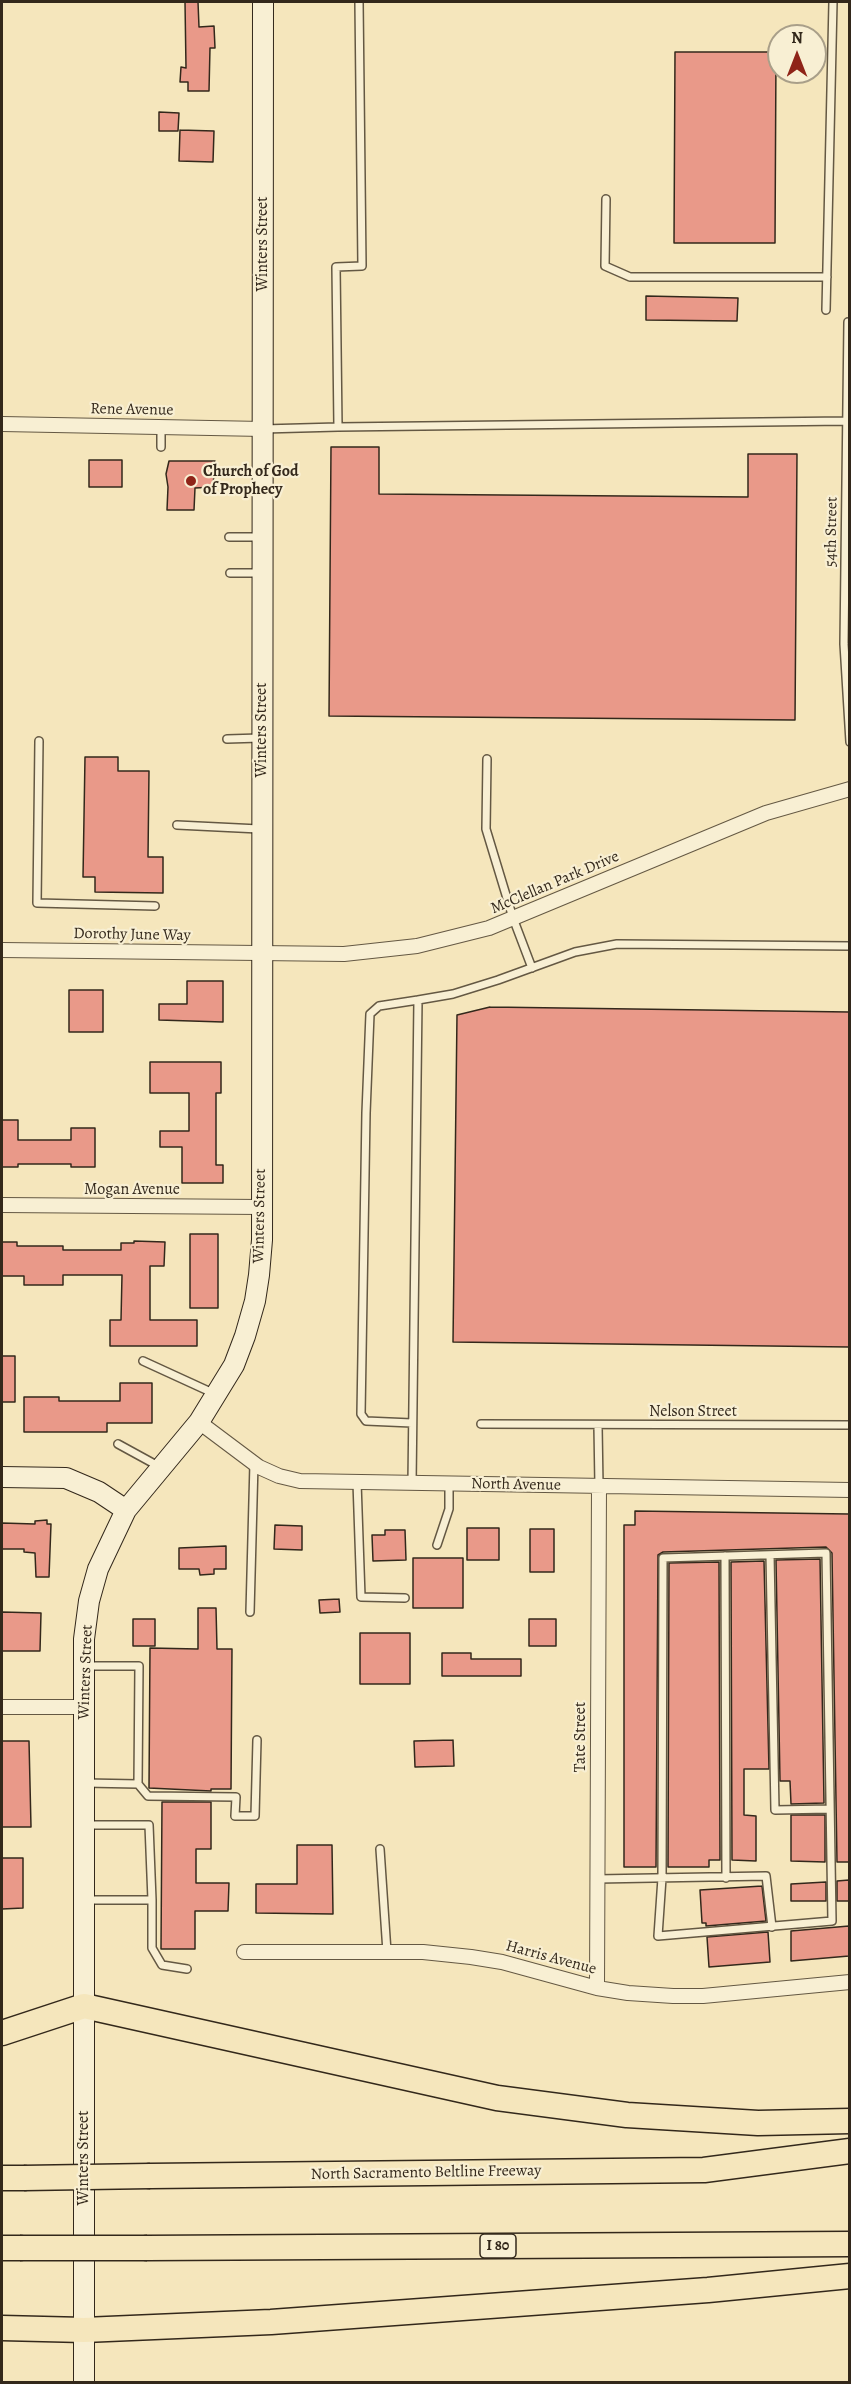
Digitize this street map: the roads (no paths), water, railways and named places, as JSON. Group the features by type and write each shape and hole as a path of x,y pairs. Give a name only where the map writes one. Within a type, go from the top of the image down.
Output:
{"highway":[{"path":"2,2033 84,2006 497,2098 627,2115 758,2123 849,2121"},
{"name":"North Sacramento Beltline Freeway","path":"13,2178 704,2170 849,2151"},
{"name":"I 80","path":"11,2248 849,2244"},
{"path":"2,2328 84,2330 283,2321 708,2290 849,2276"}],"main road":[{"name":"Winters Street","path":"84,2382 84,1639 92,1590 109,1542 126,1510 199,1422 234,1365 255,1301 259,1275 262,952 263,2"},
{"path":"2,1477 66,1478 99,1492 126,1510"}],"street":[{"name":"Rene Avenue","path":"2,424 263,429"},
{"name":"McClellan Park Drive","path":"262,952 344,954 417,946 489,928 766,813 849,789"},
{"name":"Dorothy June Way","path":"2,950 262,952"},
{"name":"Mogan Avenue","path":"2,1205 261,1207"},
{"name":"North Avenue","path":"199,1422 255,1463 279,1476 300,1481 849,1490"},
{"name":"Tate Street","path":"597,1988 599,1486"},
{"path":"2,1707 84,1707"},
{"name":"Harris Avenue","path":"244,1952 423,1952 471,1956 502,1962 597,1988 639,1994 703,1996 849,1982"}],"lane":[{"path":"338,427 336,267 362,266 359,2"},
{"path":"826,310 833,2"},
{"path":"606,199 605,266 630,277 827,277"},
{"name":"54th Street","path":"849,322 846,421 849,742"},
{"path":"263,429 846,421"},
{"path":"161,427 161,447"},
{"path":"229,537 263,537"},
{"path":"230,573 262,573"},
{"path":"226,740 262,738"},
{"path":"39,741 37,903 155,906"},
{"path":"487,759 486,829 513,918 532,968"},
{"path":"177,825 262,829"},
{"path":"412,1423 366,1421 362,1414 366,1113 370,1014 379,1006 453,994 575,952 617,944 849,946"},
{"path":"412,1483 418,1000"},
{"path":"143,1361 217,1395"},
{"name":"Nelson Street","path":"481,1424 849,1425"},
{"path":"598,1426 599,1486"},
{"path":"118,1444 160,1467"},
{"path":"250,1612 255,1463"},
{"path":"357,1482 361,1597 405,1598"},
{"path":"437,1545 449,1509 449,1484"},
{"path":"826,1552 832,1920 658,1936 662,1878 663,1558 770,1555 826,1552"},
{"path":"770,1555 775,1810 830,1809"},
{"path":"725,1556 726,1878"},
{"path":"84,1666 139,1666 138,1784 148,1796 236,1797 235,1816 255,1816 256,1740"},
{"path":"84,1783 138,1784"},
{"path":"84,1825 149,1825 152,1948 162,1965 187,1969"},
{"path":"380,1850 387,1952"},
{"path":"597,1879 766,1876 772,1927"},
{"path":"84,1900 152,1900"}],"place":[{"name":"Church of God of Prophecy","path":"191,481"}]}
